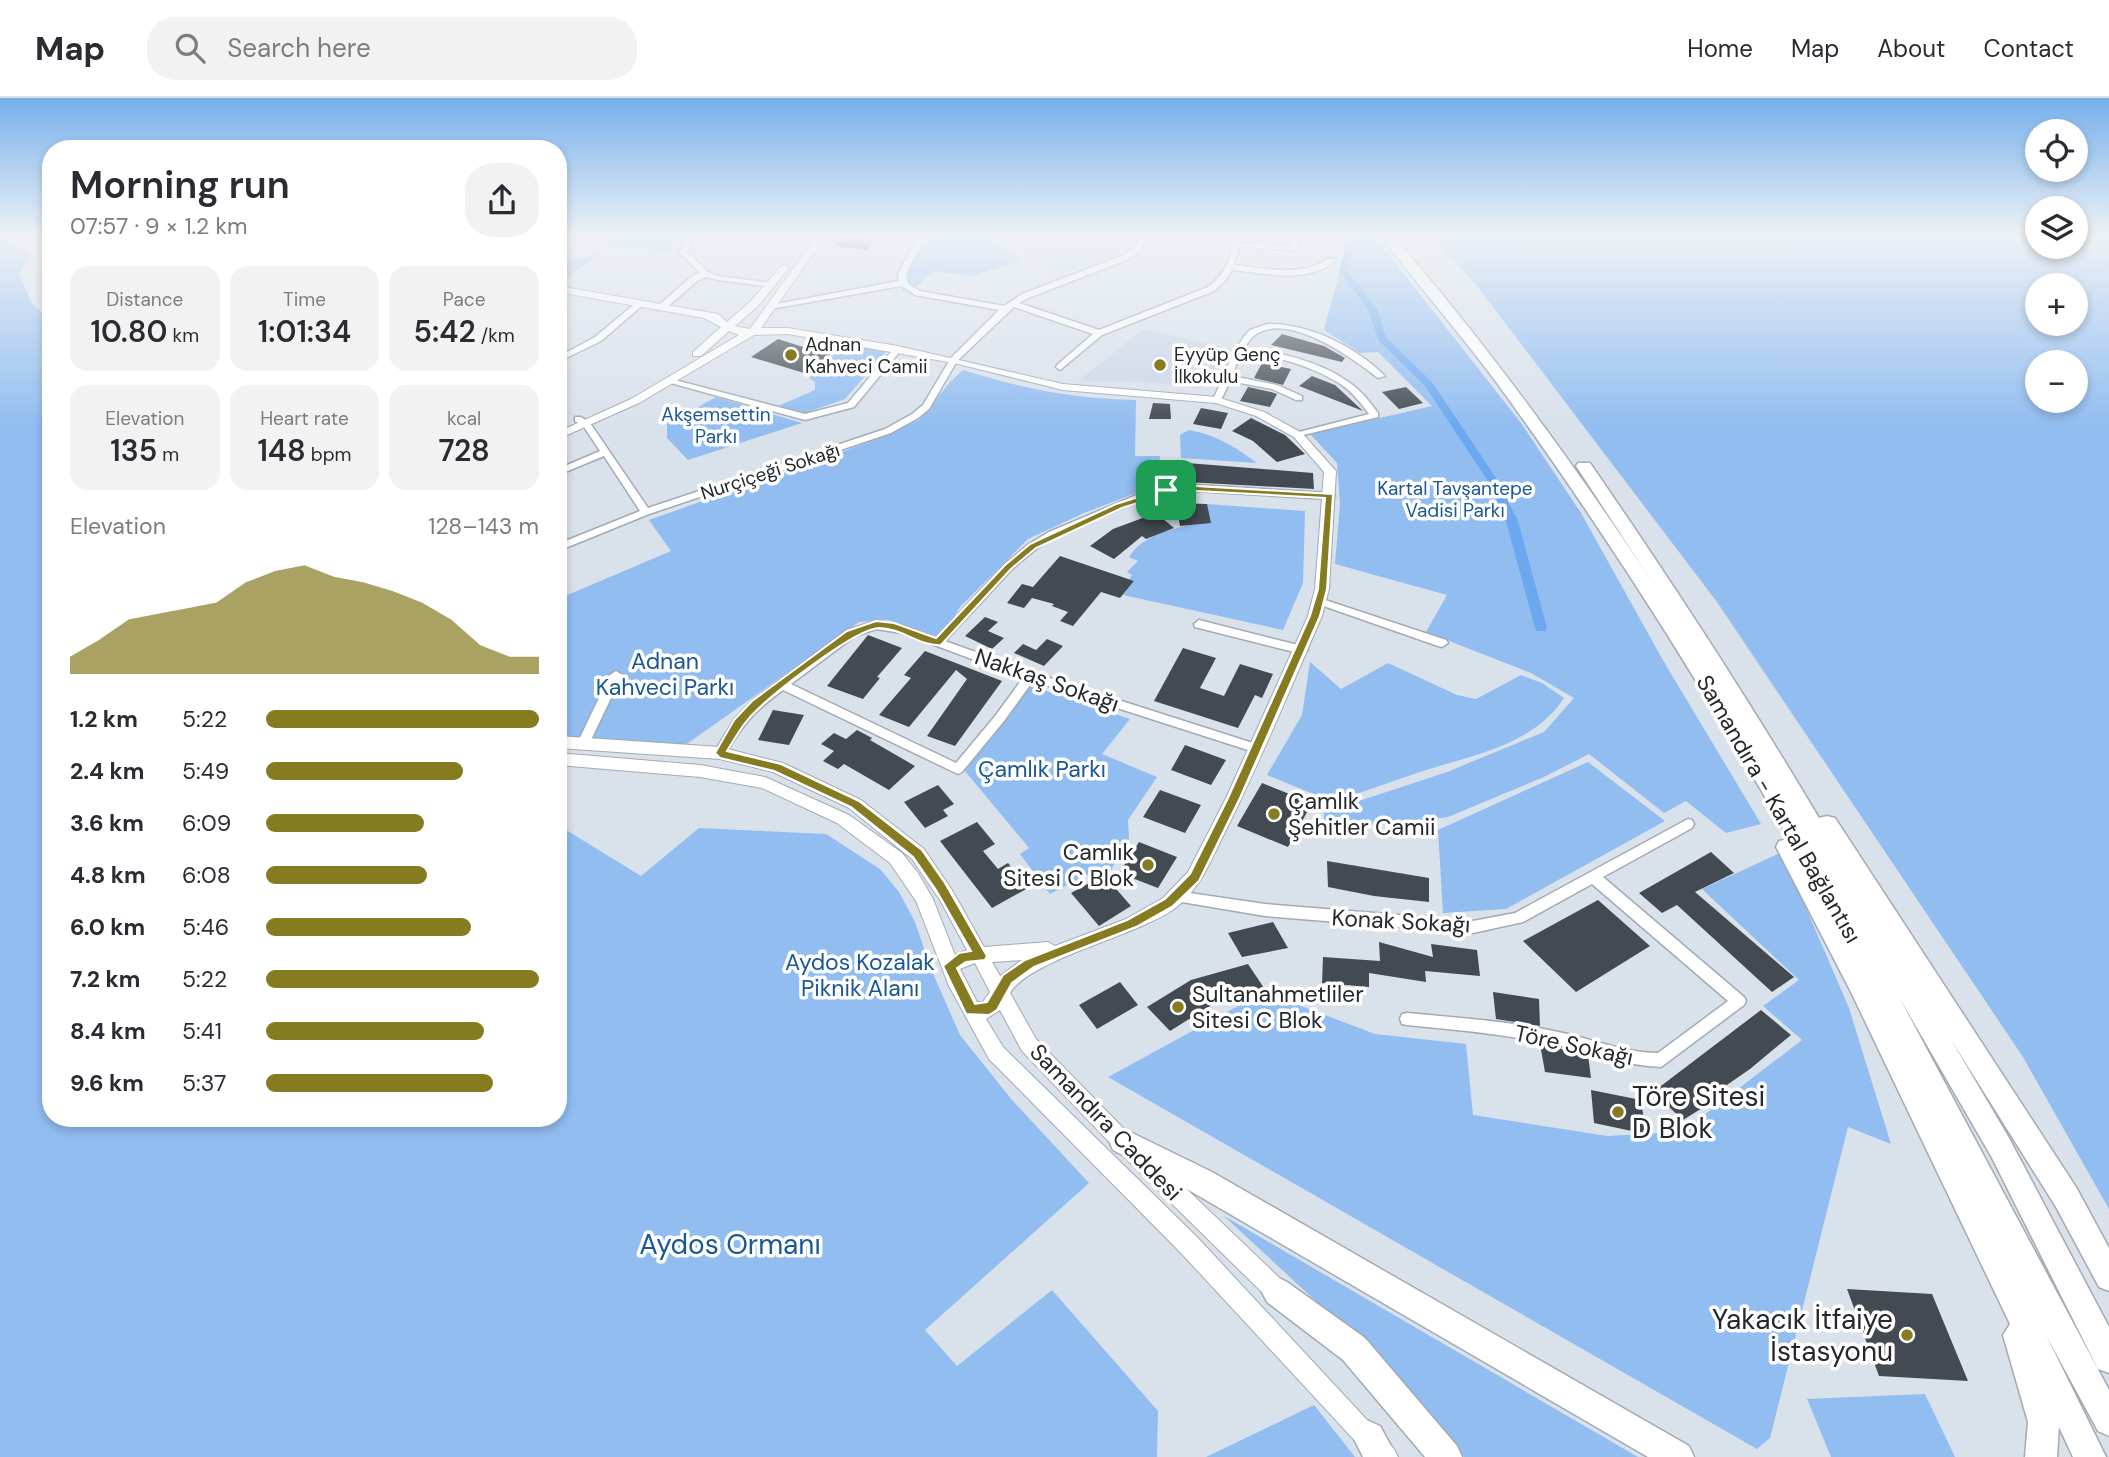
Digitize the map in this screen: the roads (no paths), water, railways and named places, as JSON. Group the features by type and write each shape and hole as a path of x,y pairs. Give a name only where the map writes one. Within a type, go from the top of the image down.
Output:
{"highway":[{"name":"Samandıra - Kartal Bağlantısı","path":"1441,300 1646,571 1761,737 2000,1147 2109,1358"},
{"path":"1456,300 1538,403"},
{"name":"Samandıra - Kartal Bağlantısı","path":"1578,458 1646,571 1680,638 1834,901 1917,1054 2058,1330 2109,1420"},
{"path":"1646,571 1664,629 1745,766 1860,985 1990,1257 2090,1457"},
{"path":"1646,571 1710,640 2066,1197 2109,1277"},
{"path":"1122,1141 1202,1182 1678,1457"},
{"path":"1990,1257 2024,1353 2044,1422 2041,1457"},
{"path":"1277,1292 1354,1349 1446,1457"}],"street":[{"path":"620,300 709,317 761,321 788,331 954,360 1082,390 1217,400 1260,414 1298,435 1330,471 1330,496 1319,601 1302,650 1234,798 1194,877 1176,896 1132,924 1030,964 1008,979 992,1006 985,1011 971,1010"},
{"path":"662,308 670,300"},
{"path":"567,431 702,350 757,300"},
{"path":"567,425 583,422 671,382 759,327 776,300"},
{"path":"771,307 807,300"},
{"path":"966,300 1009,307 1099,333"},
{"name":"Nurçiçeği Sokağı","path":"567,544 646,512 888,431 926,407 954,360 1019,300"},
{"path":"1060,367 1099,333 1182,300"},
{"path":"567,355 598,339 640,304"},
{"path":"709,317 727,328 748,333 788,331"},
{"path":"1217,400 1246,340 1253,332 1273,327 1333,342 1357,356 1381,376"},
{"path":"671,382 805,417 851,405 898,349"},
{"path":"1236,361 1255,354 1270,355 1326,373 1341,380 1359,395 1375,415 1298,435"},
{"path":"1228,378 1274,387 1300,398"},
{"path":"583,422 646,512"},
{"path":"567,467 606,452"},
{"path":"938,642 1008,567 1033,546 1053,534 1142,496 1178,487 1330,496"},
{"path":"1319,601 1442,643"},
{"path":"1199,624 1302,650"},
{"name":"Nakkaş Sokağı","path":"720,753 747,713 851,633 864,627 890,626 1030,676 1255,748"},
{"path":"583,744 616,675"},
{"path":"783,685 958,769 1030,676"},
{"name":"Samandıra Caddesi","path":"567,743 720,753 777,767 855,804 918,854 941,886 1029,1045 1122,1141 1358,1371 1427,1457"},
{"name":"Samandıra Caddesi","path":"567,760 700,771 765,783 843,819 886,850 905,867 924,899 949,966 996,1053 1189,1245 1379,1450"},
{"name":"Konak Sokağı","path":"1176,896 1265,910 1473,927 1518,918 1688,824"},
{"name":"Töre Sokağı","path":"1407,1019 1558,1038 1647,1062 1661,1060 1739,1000 1593,877"},
{"path":"949,966 964,957 1072,949"}],"waterway":[{"path":"1365,300 1372,309 1382,339 1429,384 1491,478 1512,521 1541,628"}],"place":[{"name":"Adnan Kahveci Camii","path":"791,355"},
{"name":"Eyyüp Genç İlkokulu","path":"1160,365"},
{"name":"Çamlık Şehitler Camii","path":"1274,814"},
{"name":"Camlık Sitesi C Blok","path":"1148,865"},
{"name":"Sultanahmetliler Sitesi C Blok","path":"1178,1007"},
{"name":"Töre Sitesi D Blok","path":"1618,1112"},
{"name":"Yakacık İtfaiye İstasyonu","path":"1907,1335"}],"park label":[{"name":"Akşemsettin Parkı","path":"716,425"},
{"name":"Kartal Tavşantepe Vadisi Parkı","path":"1455,499"},
{"name":"Adnan Kahveci Parkı","path":"665,674"},
{"name":"Çamlık Parkı","path":"1042,769"},
{"name":"Aydos Kozalak Piknik Alanı","path":"860,975"},
{"name":"Aydos Ormanı","path":"730,1244"}]}
